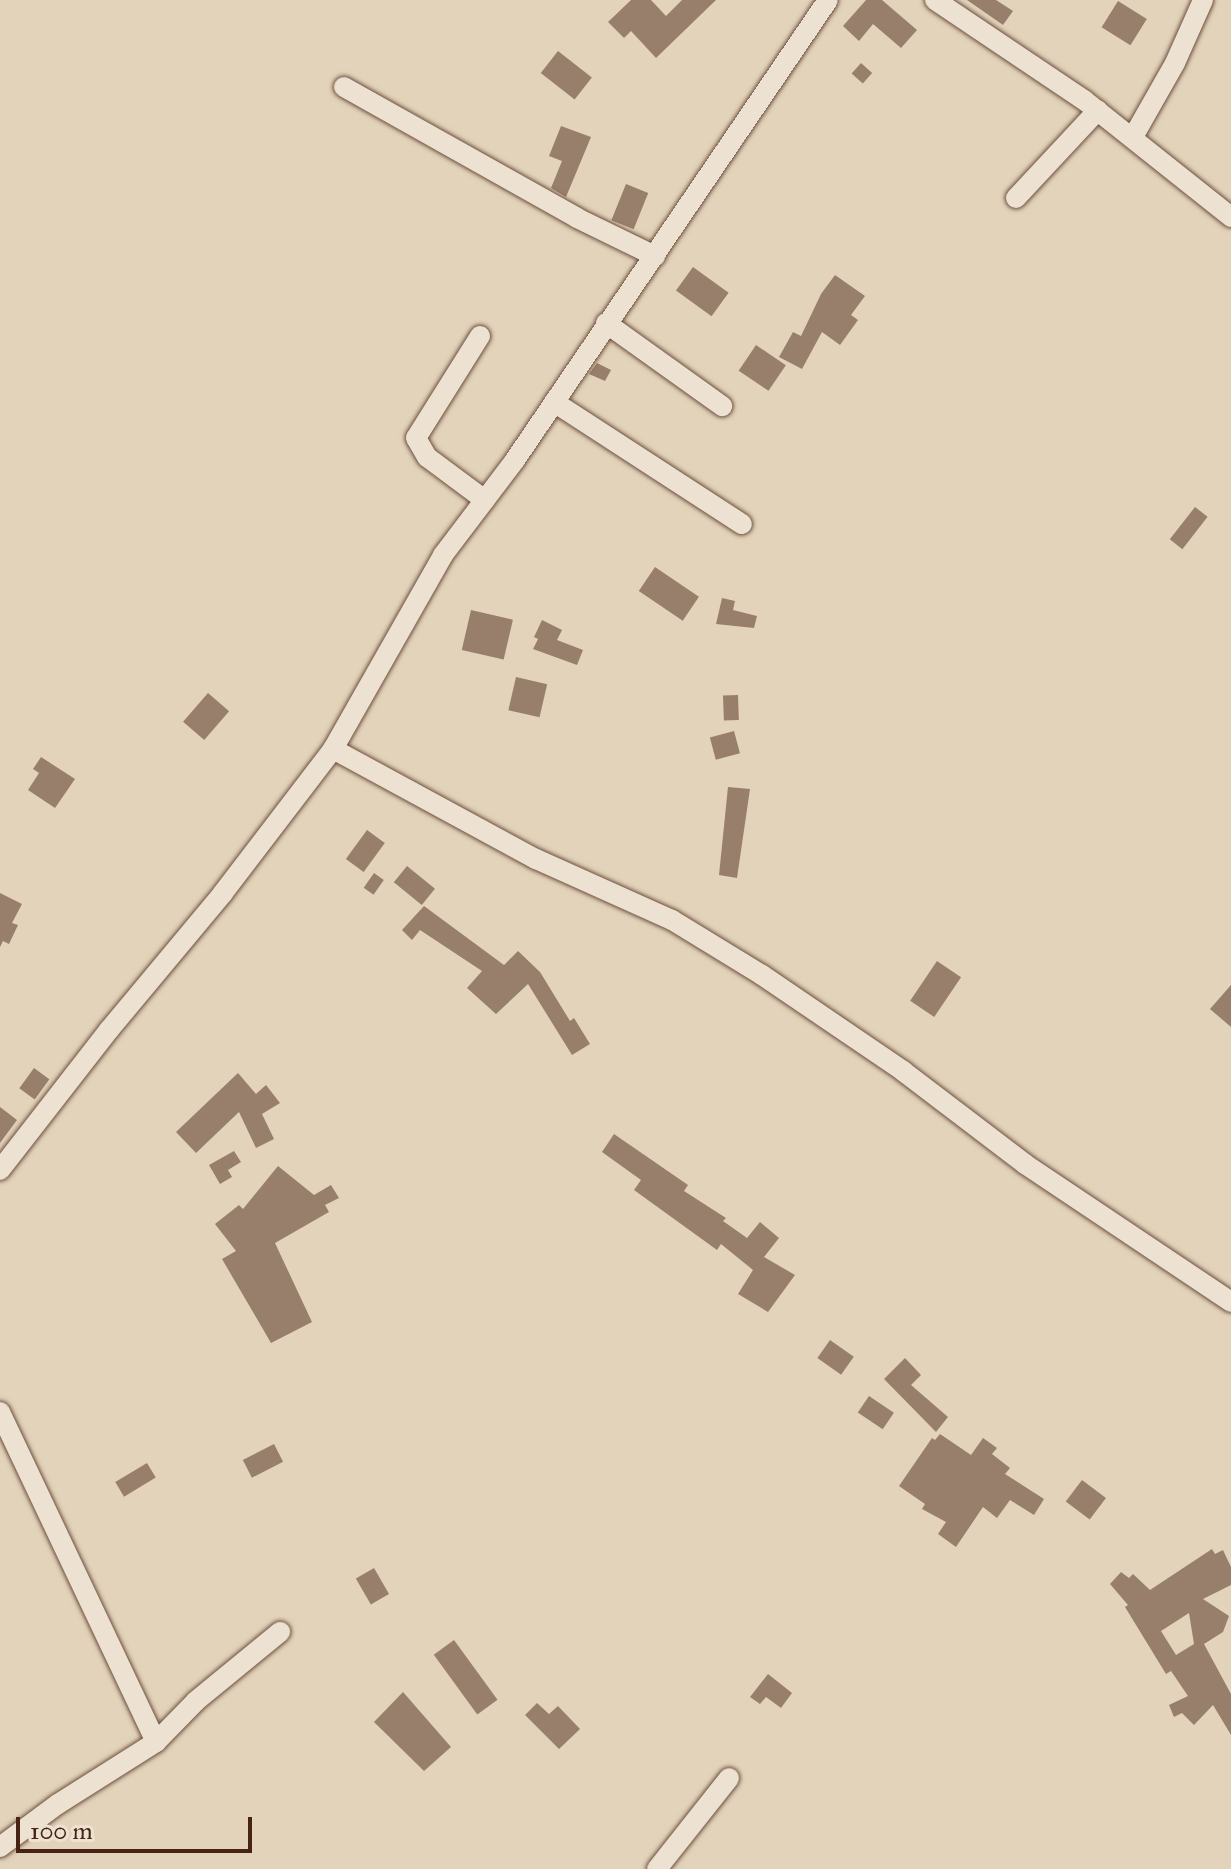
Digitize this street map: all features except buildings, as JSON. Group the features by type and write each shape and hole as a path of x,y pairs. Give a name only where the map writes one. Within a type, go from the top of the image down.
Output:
{"street":[{"path":"0,1170 109,1030 223,893 333,749 443,555 554,402 828,0"},
{"path":"935,0 1098,110 1231,217"},
{"path":"1133,137 1175,63 1203,0"},
{"path":"344,87 577,218 655,256"},
{"path":"1016,198 1098,110"},
{"path":"606,323 722,406"},
{"path":"480,336 416,438 427,457 485,500"},
{"path":"554,402 742,524"},
{"path":"333,749 536,859 672,920 762,975 903,1071 1025,1164 1231,1302"},
{"path":"0,1412 156,1742"},
{"path":"0,1847 58,1804 156,1742 196,1701 280,1632"},
{"path":"657,1869 729,1778"}]}
